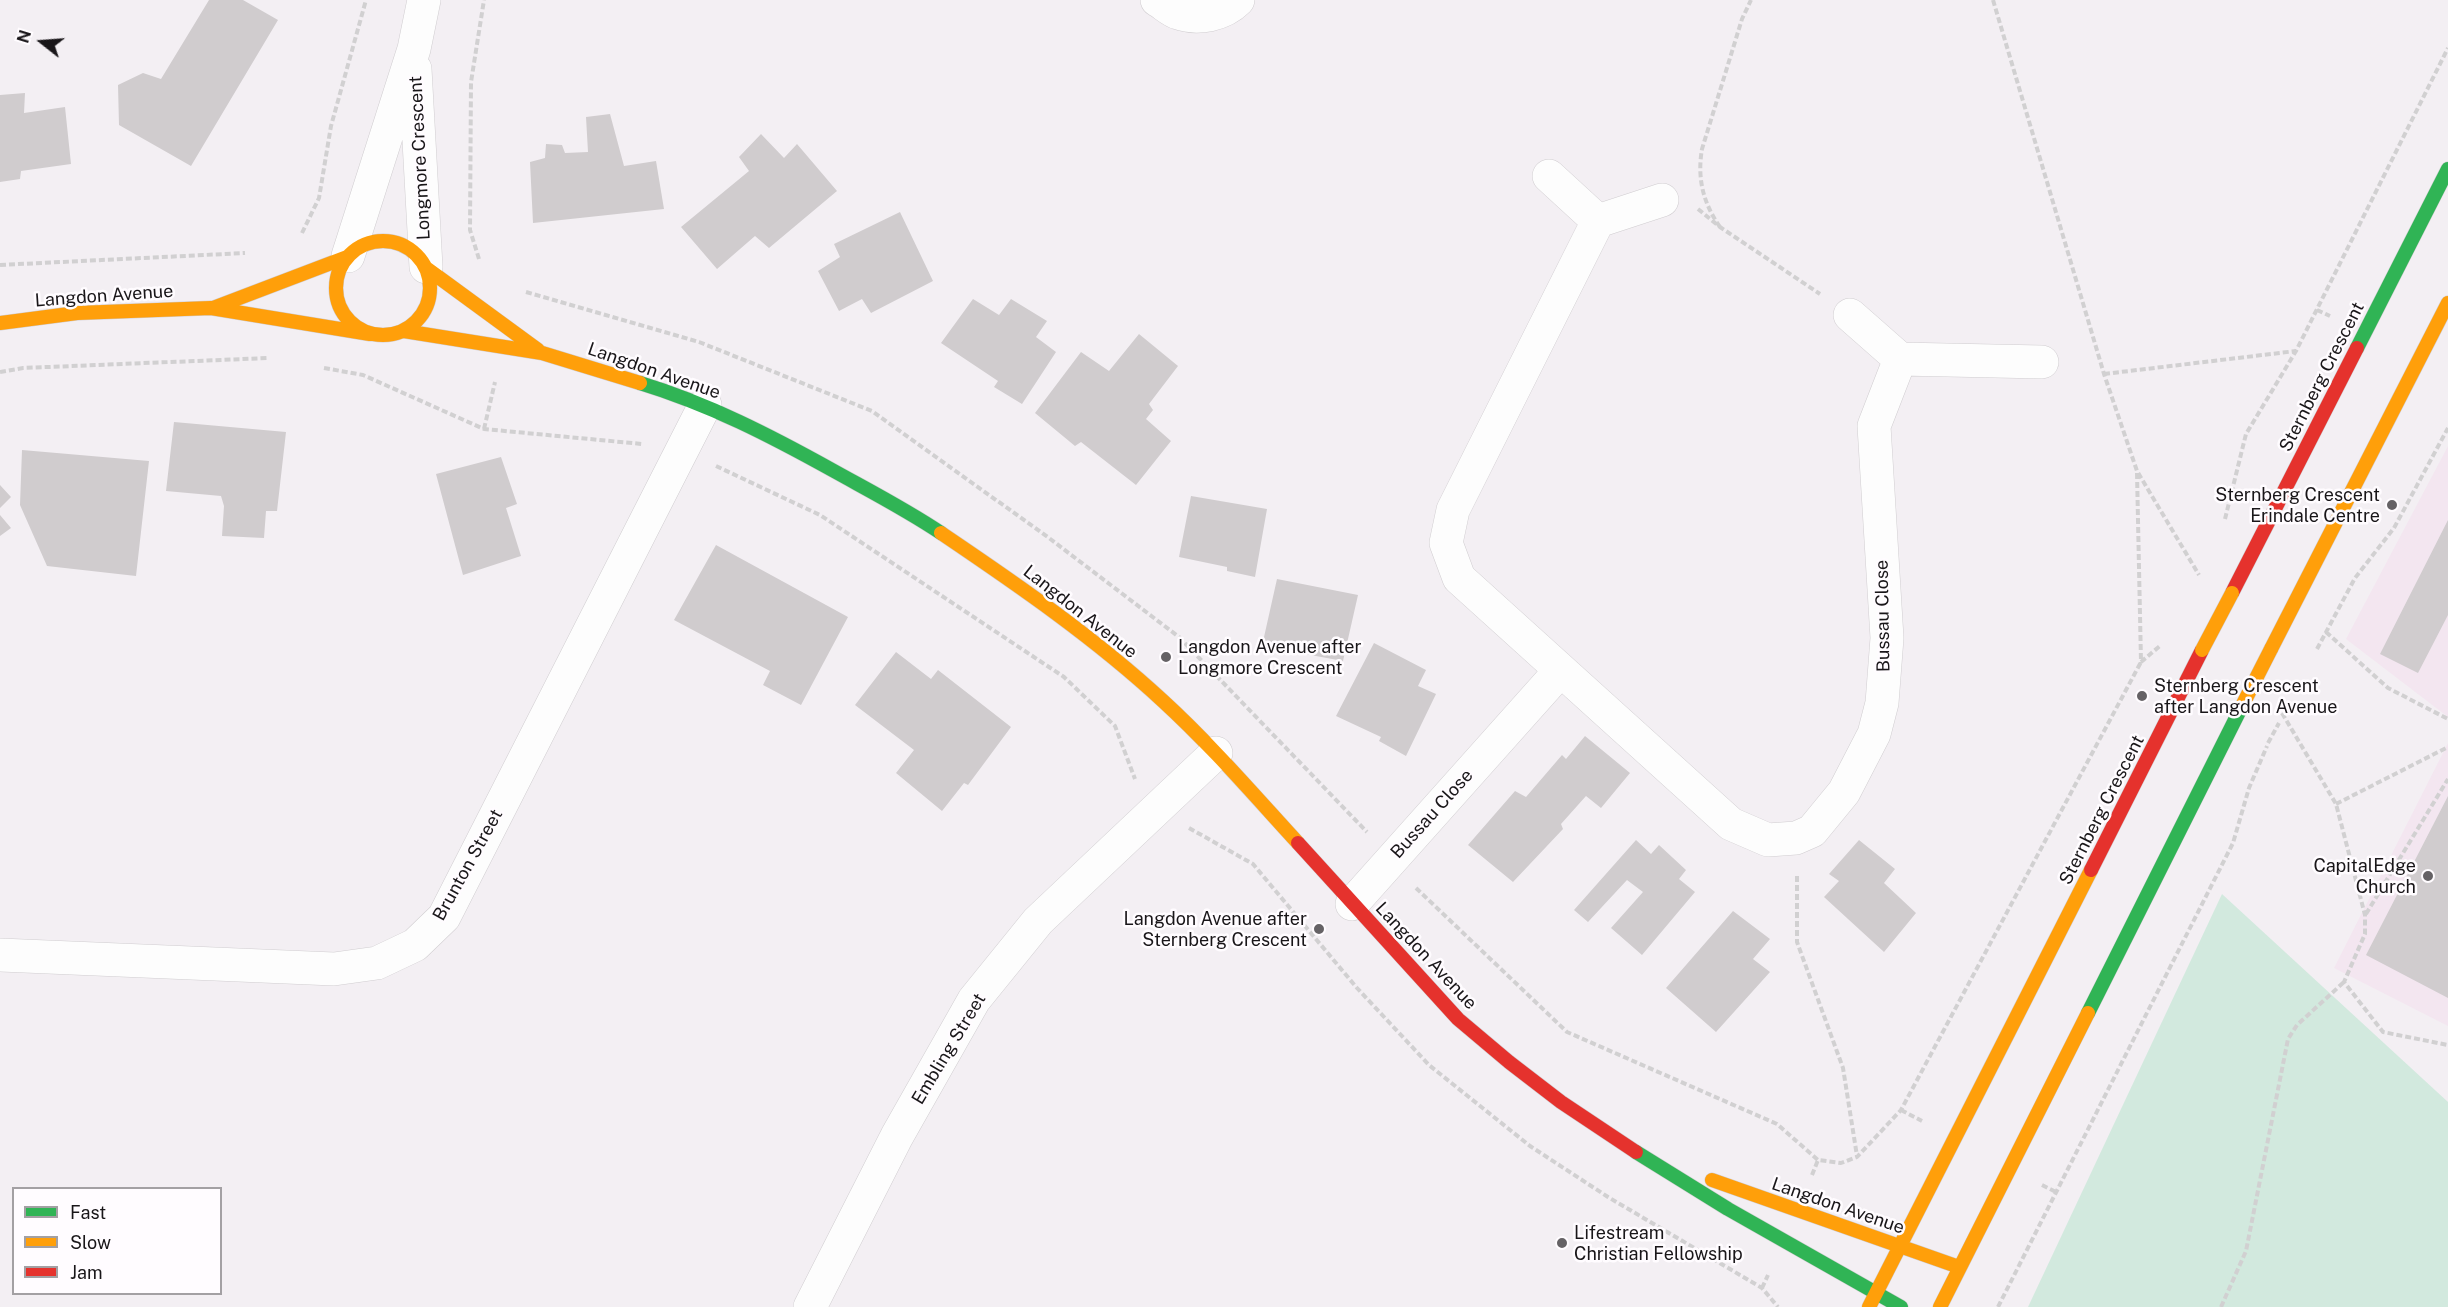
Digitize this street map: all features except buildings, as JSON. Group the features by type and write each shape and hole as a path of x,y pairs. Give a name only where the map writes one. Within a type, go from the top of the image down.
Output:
{"street":[{"name":"Longmore Crescent","path":"348,256 414,49 424,0"},
{"path":"1157,0 1176,13 1195,16 1222,12 1238,0"},
{"name":"Longmore Crescent","path":"414,49 426,267"},
{"name":"Sternberg Crescent","path":"1869,1307 2202,650 2438,212 2448,170"},
{"path":"1549,176 1599,221"},
{"path":"1662,200 1599,221 1453,510 1446,543 1459,578 1731,824 1768,840 1796,838"},
{"name":"Langdon Avenue","path":"211,308 348,256 360,246 375,241 390,241 404,245 417,254 426,267 542,353"},
{"path":"348,256 339,271 335,286 338,302 344,316 355,327 370,334"},
{"path":"404,331 417,323 428,304 431,282 426,267"},
{"path":"1940,1307 2242,706 2448,303"},
{"name":"Langdon Avenue","path":"0,323 77,313 211,308 370,334 387,336 404,331 542,353 705,405 776,439 914,514 1043,602 1161,700 1216,753 1458,1019 1494,1051 1637,1154 1901,1307"},
{"path":"1850,315 1900,359 2042,362"},
{"path":"2426,346 2448,332"},
{"name":"Bussau Close","path":"1796,838 1812,831 1844,792 1874,734 1882,703 1887,638 1874,426 1900,359"},
{"name":"Brunton Street","path":"0,955 334,969 377,963 415,945 444,917 705,405"},
{"name":"Bussau Close","path":"1352,904 1560,671"},
{"name":"Embling Street","path":"810,1307 897,1136 974,1000 1038,921 1216,753"},
{"name":"Langdon Avenue","path":"1637,1154 1959,1267"}],"path":[{"path":"301,235 319,198 331,126 366,0"},
{"path":"479,261 470,230 471,82 484,0"},
{"path":"1720,227 1706,203 1702,190 1700,163 1702,149 1738,29 1751,0"},
{"path":"1993,0 2104,374 2137,471 2203,582"},
{"path":"2224,524 2246,434 2296,351 2448,48"},
{"path":"1662,200 1670,187 1720,227 1850,315"},
{"path":"0,266 248,253"},
{"path":"524,292 699,342 872,411 1049,538 1179,637 1366,830"},
{"path":"2104,374 2296,351"},
{"path":"0,372 23,368 270,358"},
{"path":"316,366 363,375 484,429 635,442"},
{"path":"2316,650 2355,578 2394,528 2448,428"},
{"path":"716,466 820,515 1064,677 1115,726 1136,782"},
{"path":"2137,471 2141,662"},
{"path":"2326,632 2388,688 2448,719"},
{"path":"1408,880 1567,1032 1777,1124 1818,1160 1840,1163 1857,1157 1901,1110 2141,662 2164,642"},
{"path":"2221,1307 2246,1251 2288,1039 2297,1025 2344,982 2365,934 2365,915 2336,804 2282,712"},
{"path":"1998,1307 2233,843 2249,788 2268,743"},
{"path":"2336,804 2448,747"},
{"path":"2365,915 2448,779"},
{"path":"1796,838 1797,942 1844,1068 1857,1157"},
{"path":"2344,982 2383,1032 2448,1045"},
{"path":"1762,1288 1778,1307"}],"shaded area":[{"path":"2448,446 2448,717 2346,639"},
{"path":"2448,743 2448,1026 2334,968"}],"green space":[{"path":"2222,894 2448,1102 2448,1307 2028,1307"}],"traffic: fast":[{"path":"2357,348 2448,169"},
{"path":"640,383 691,401 763,433 915,516 941,533"},
{"path":"2088,1013 2242,706"},
{"path":"1636,1152 1728,1209 1901,1307"}],"traffic: slow":[{"path":"374,241 392,241 417,254 427,270 430,288 427,306 417,322 392,335 374,335 349,322 336,297 336,279 349,254 374,241"},
{"path":"213,308 347,257"},
{"path":"426,268 538,350"},
{"path":"2271,649 2448,303"},
{"path":"0,323 77,313 211,308 370,334"},
{"path":"404,331 542,353 640,383"},
{"path":"941,533 1055,613 1137,678 1198,735 1298,843"},
{"path":"2202,650 2232,593"},
{"path":"2242,706 2271,649"},
{"path":"1869,1307 2091,870"},
{"path":"1940,1307 2088,1013"},
{"path":"1712,1180 1959,1267"}],"traffic: jam":[{"path":"2232,593 2357,348"},
{"path":"2091,870 2202,650"},
{"path":"1298,843 1458,1019 1561,1102 1636,1152"}],"place":[{"name":"Sternberg Crescent Erindale Centre","path":"2392,505"},
{"name":"Langdon Avenue after Longmore Crescent","path":"1166,657"},
{"name":"Sternberg Crescent after Langdon Avenue","path":"2142,696"},
{"name":"CapitalEdge Church","path":"2428,876"},
{"name":"Langdon Avenue after Sternberg Crescent","path":"1319,929"},
{"name":"Lifestream Christian Fellowship","path":"1562,1243"}]}
